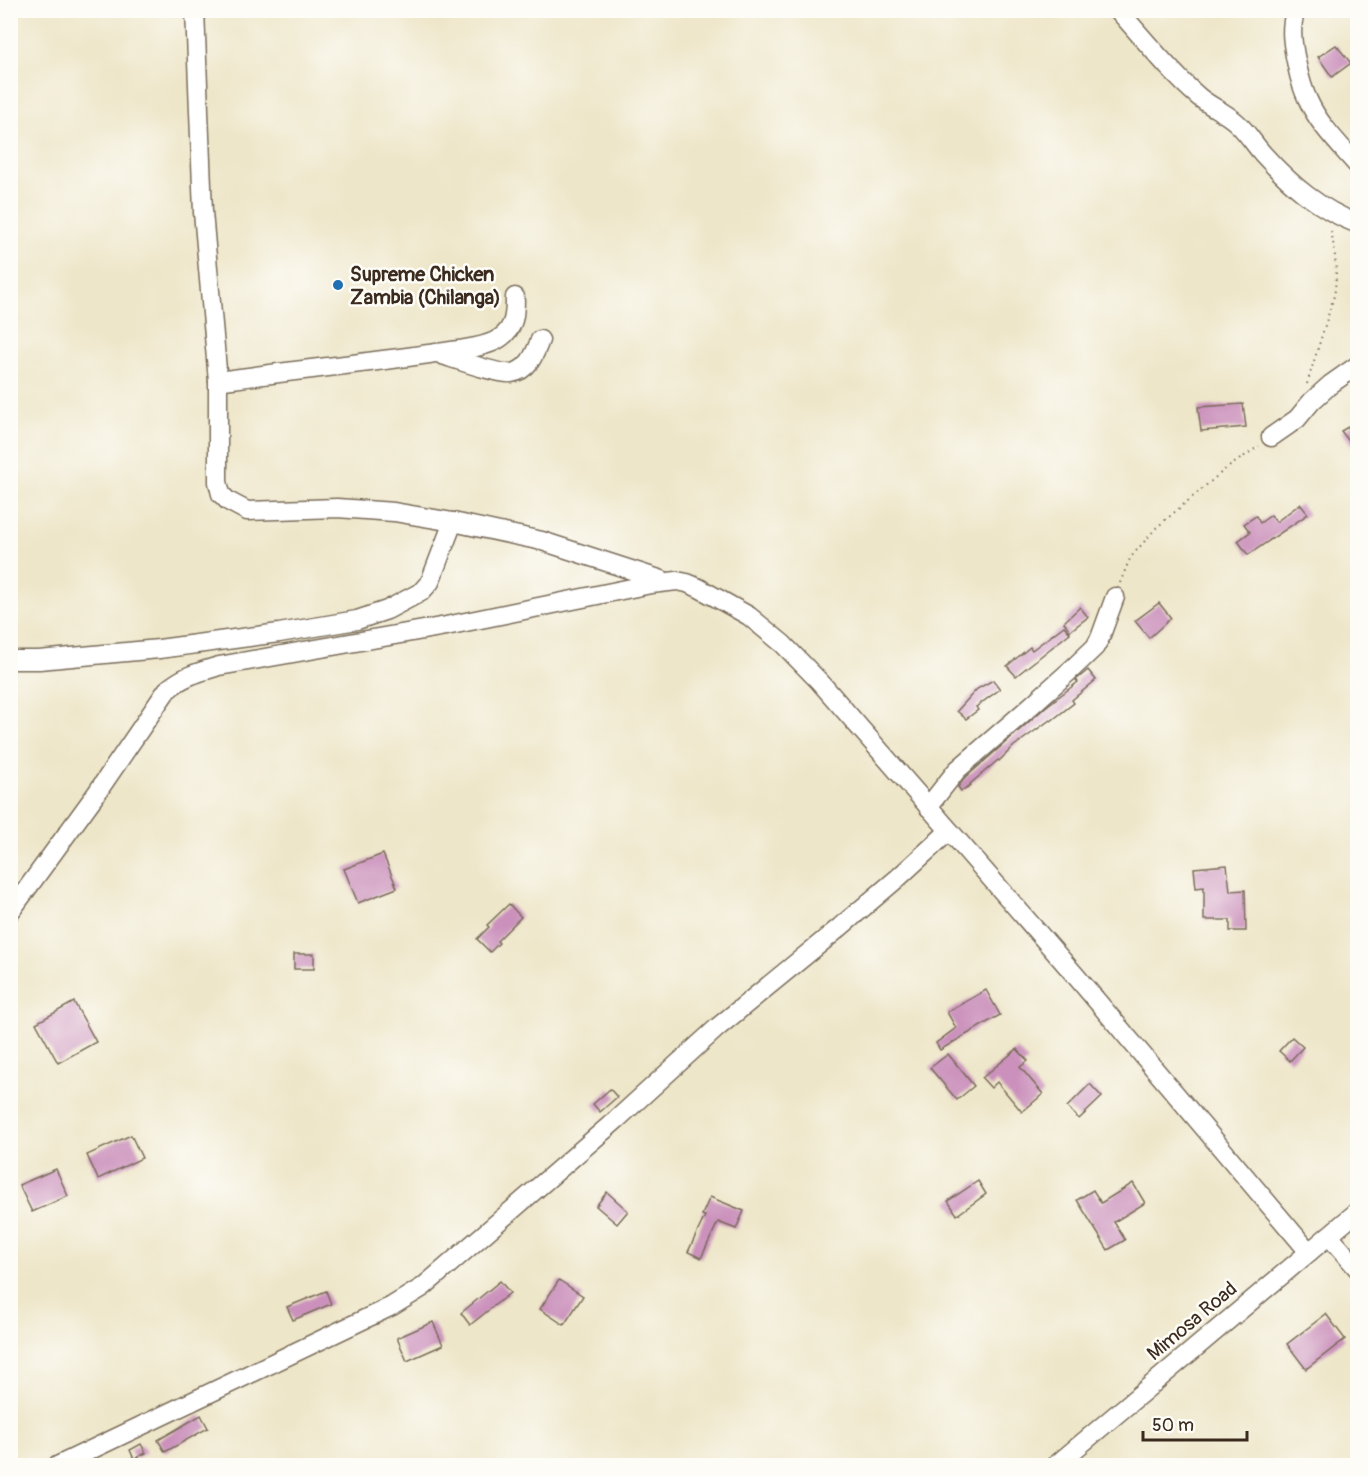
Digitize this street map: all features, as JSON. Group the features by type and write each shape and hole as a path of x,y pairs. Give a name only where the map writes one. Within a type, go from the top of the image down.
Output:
{"street":[{"path":"195,10 203,212 218,381 218,482 221,494 228,501 247,511 337,508 394,513 453,522 542,541 667,582"},
{"path":"1118,10 1194,93 1237,123 1294,185 1327,210 1358,224"},
{"path":"1296,10 1292,26 1292,40 1307,99 1314,112 1358,166"},
{"path":"218,381 481,346 500,339 511,327 515,317 515,297"},
{"path":"435,353 510,373 524,368 535,356 540,340"},
{"path":"1271,437 1297,419 1331,384 1358,365"},
{"path":"10,660 39,660 159,649 357,620 387,610 421,592 430,582 453,522"},
{"path":"10,912 96,794 167,690 186,676 219,666 446,626 640,586 677,581 699,588 748,616 783,644 820,681 1075,975 1309,1252"},
{"path":"928,807 963,764 1095,647 1115,597"},
{"path":"57,1466 392,1306 423,1287 616,1120 718,1027 873,899 949,831"},
{"name":"Mimosa Road","path":"1055,1466 1358,1211"},
{"path":"1329,1236 1358,1269"}],"path":[{"path":"1307,386 1336,284 1336,260 1327,210"},
{"path":"1115,597 1128,563 1136,549 1151,533 1224,471 1271,437"}],"building":[{"path":"1336,45 1351,63 1332,77 1318,57"},
{"path":"1243,404 1246,427 1201,431 1198,407"},
{"path":"1358,421 1358,453 1341,431"},
{"path":"1300,504 1308,514 1248,555 1238,541 1250,532 1244,524 1256,516 1260,523 1271,515 1276,522"},
{"path":"1159,603 1171,618 1149,638 1135,621"},
{"path":"1080,607 1088,617 1070,631 1064,622"},
{"path":"1064,626 1070,633 1016,676 1007,666 1030,647 1032,650"},
{"path":"1088,670 1096,680 1072,700 1074,703 1014,746 971,785 961,791 958,787 965,778 1048,705 1078,682 1076,680"},
{"path":"993,680 1000,689 976,707 978,710 966,719 957,711 977,689"},
{"path":"383,854 397,888 358,903 344,869"},
{"path":"1227,865 1230,891 1245,890 1246,931 1230,931 1230,920 1204,920 1204,887 1196,888 1194,868"},
{"path":"509,904 521,917 497,941 499,943 490,952 477,939 489,927 487,925"},
{"path":"294,954 314,954 314,969 294,969"},
{"path":"986,990 1000,1015 940,1050 936,1043 956,1028 947,1012"},
{"path":"74,1002 96,1042 58,1063 36,1023"},
{"path":"1292,1037 1303,1047 1290,1061 1279,1051"},
{"path":"1017,1049 1028,1061 1020,1067 1043,1094 1022,1112 997,1082 991,1088 982,1078"},
{"path":"948,1054 974,1086 957,1100 930,1068"},
{"path":"1090,1084 1102,1097 1079,1119 1067,1107"},
{"path":"610,1089 617,1097 600,1112 593,1104"},
{"path":"131,1135 142,1158 98,1179 87,1155"},
{"path":"56,1169 68,1196 32,1212 19,1185"},
{"path":"978,1181 986,1194 957,1215 948,1201"},
{"path":"1133,1183 1145,1203 1114,1222 1125,1240 1108,1250 1077,1200 1093,1190 1101,1203"},
{"path":"607,1192 628,1211 617,1224 596,1206"},
{"path":"710,1197 744,1211 736,1229 718,1222 701,1258 688,1252 705,1216 702,1215"},
{"path":"559,1280 583,1296 564,1325 540,1309"},
{"path":"500,1281 510,1293 470,1325 461,1313"},
{"path":"326,1291 331,1304 293,1320 287,1307"},
{"path":"1326,1314 1345,1339 1306,1369 1287,1344"},
{"path":"433,1322 443,1345 407,1361 397,1338"},
{"path":"201,1415 208,1428 165,1452 158,1440"},
{"path":"141,1444 146,1453 134,1459 130,1450"}],"place":[{"name":"Supreme Chicken Zambia (Chilanga)","path":"338,285"}]}
